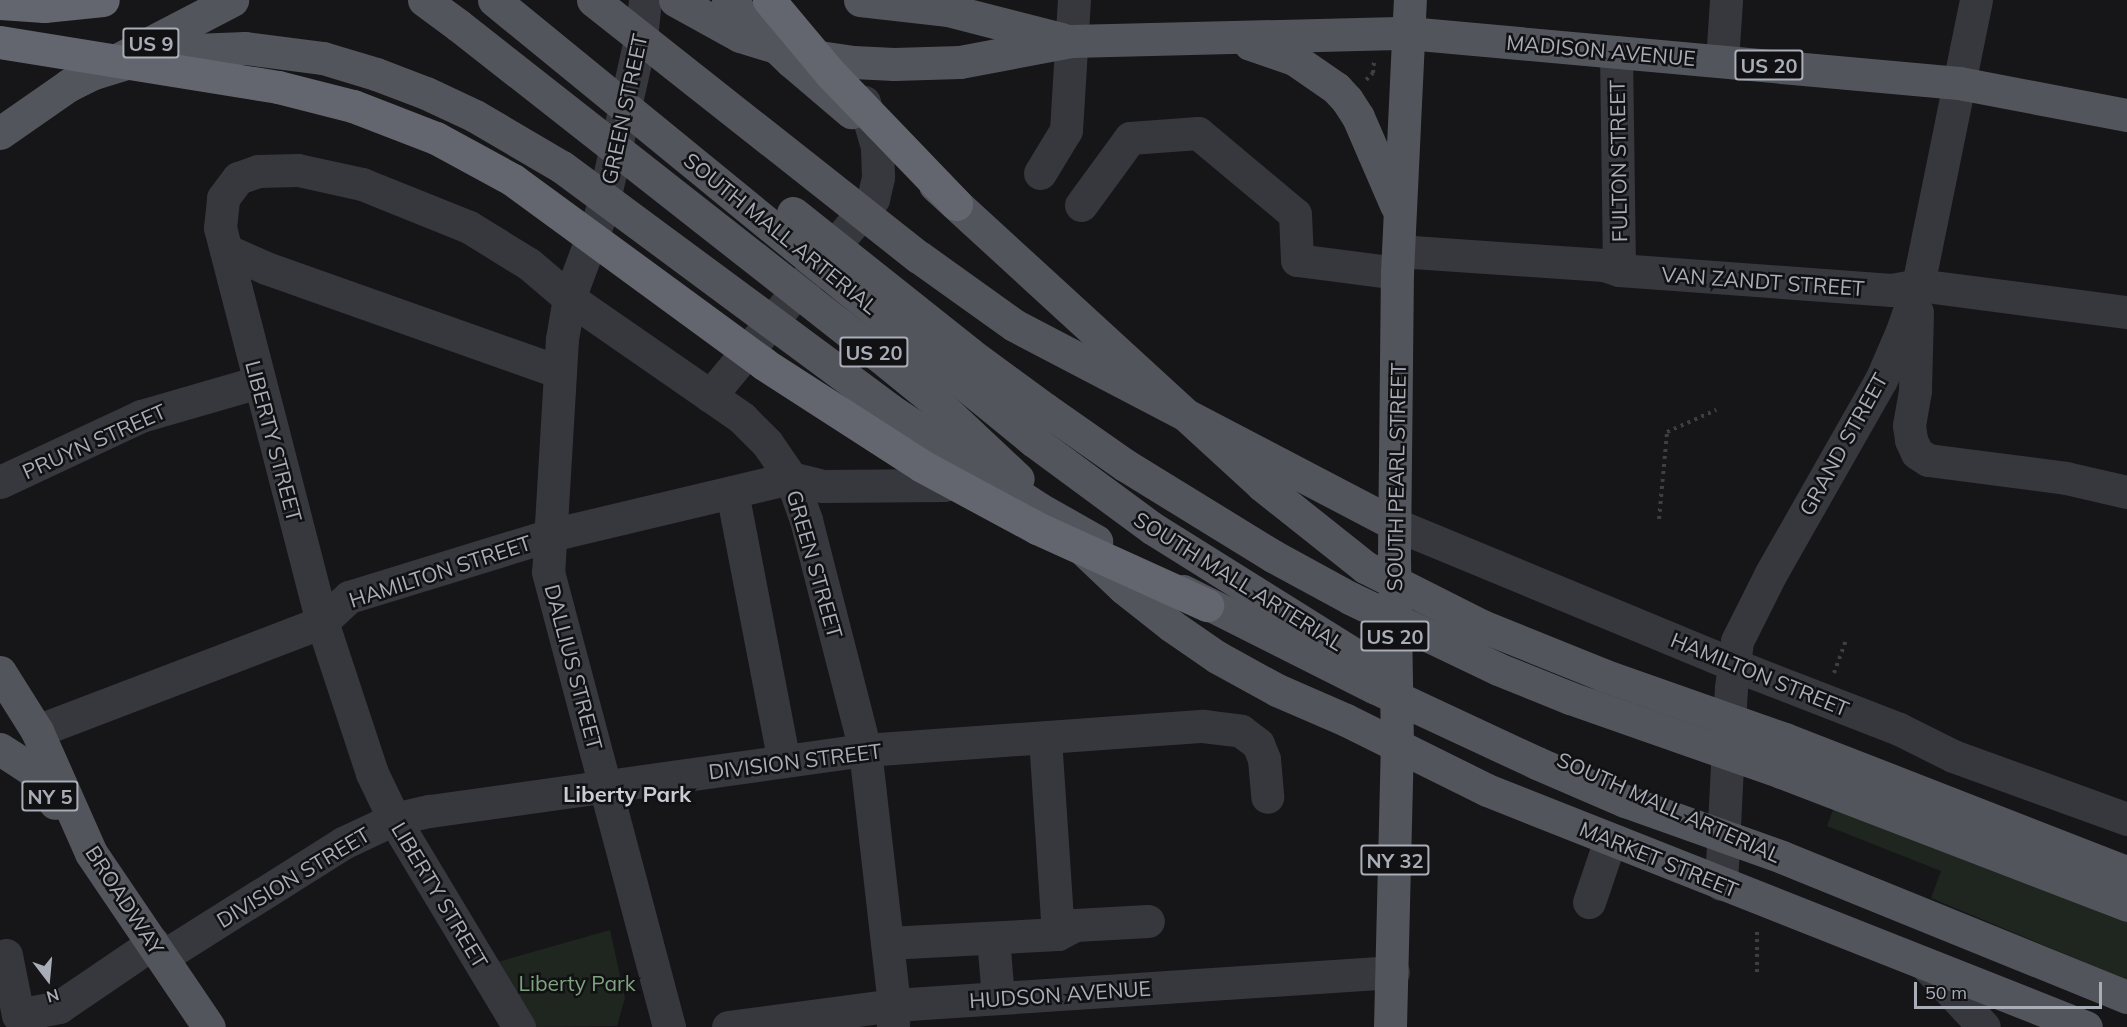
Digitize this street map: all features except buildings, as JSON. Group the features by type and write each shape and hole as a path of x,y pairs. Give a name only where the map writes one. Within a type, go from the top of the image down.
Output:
{"highway":[{"path":"0,3 44,6 103,0"},
{"path":"769,0 830,73 956,204"},
{"path":"0,42 210,75 295,91 353,106 436,138 513,180 774,370 922,466 1037,528 1207,605"}],"main road":[{"path":"0,53 24,0"},
{"name":"US 9","path":"0,133 69,85 232,0"},
{"name":"US 20","path":"424,0 936,402 1011,471 1066,533 1132,595 1217,657 1277,690 1346,720 1397,747"},
{"name":"SOUTH MALL ARTERIAL","path":"494,0 1034,441 1152,528 1418,691 1468,717 1782,857 2127,997"},
{"name":"SOUTH MALL ARTERIAL","path":"529,0 970,354 1125,465 1200,512 1350,598 1498,669 1570,698 1781,772 2127,905"},
{"path":"593,0 919,257 1014,325 1394,524"},
{"name":"MADISON AVENUE","path":"675,0 740,36 799,54 853,62 894,64 960,62 1071,41 1408,33 1959,83 2127,115"},
{"path":"728,0 791,61 956,204 1253,477 1365,567 1482,627 1604,675 1785,739 2127,872"},
{"name":"MADISON AVENUE","path":"860,0 948,10 1071,41"},
{"name":"SOUTH PEARL STREET","path":"1390,1027 1397,747 1394,524 1398,262 1410,0"},
{"path":"1234,38 1294,59 1336,88 1358,117 1399,212"},
{"path":"69,85 94,73 143,58 194,50 245,48 323,58 376,74 436,98 516,139 562,168 890,410 991,478 1038,508 1207,605 1537,764 1625,801 1782,857"},
{"name":"BROADWAY","path":"0,672 37,731 91,853 208,1027"},
{"name":"MARKET STREET","path":"1397,747 1487,790 1925,964"},
{"name":"NY 5","path":"0,749 32,770 91,853"},
{"path":"1925,964 2036,1027"},
{"path":"1925,964 2086,1027"}],"street":[{"name":"GREEN STREET","path":"645,0 642,31 601,213 569,298 742,418 767,443 791,478 806,520 865,750 894,1016"},
{"path":"1040,173 1066,130 1074,0"},
{"path":"1722,61 1726,0"},
{"name":"GRAND STREET","path":"1721,884 1737,641 1770,574 1881,380 1918,285 1976,0"},
{"name":"FULTON STREET","path":"1616,52 1619,270"},
{"path":"710,396 873,199 878,177 878,147 853,62"},
{"name":"VAN ZANDT STREET","path":"1081,205 1130,138 1197,133 1295,214 1297,260 1604,265 1619,270 1891,290 1918,285 2127,312"},
{"name":"LIBERTY STREET","path":"519,1027 394,819 372,773 322,622 259,382 220,228 223,198 238,178 258,171 298,170 362,184 469,227 529,264 569,298"},
{"path":"226,250 266,268 560,372"},
{"path":"1918,285 1915,391 1909,425 1911,440 1917,453 1928,460 2066,478 2127,492"},
{"name":"DALLIUS STREET","path":"569,298 562,339 548,572 669,1027"},
{"name":"PRUYN STREET","path":"0,482 141,416 259,382"},
{"path":"791,478 822,486 901,483 945,485"},
{"name":"HAMILTON STREET","path":"37,731 322,622 345,598 550,535 791,478"},
{"path":"732,492 784,761"},
{"name":"HAMILTON STREET","path":"1394,524 1734,665 1899,729 1953,756 2127,819"},
{"name":"DIVISION STREET","path":"6,955 18,1015 49,1018 59,1007 120,968 158,950 343,843 394,819 606,786 865,750 1203,726 1240,731 1258,744 1264,759 1267,797"},
{"path":"1045,737 1058,934"},
{"path":"1589,902 1610,840"},
{"path":"887,943 1058,934 1075,926 1148,921"},
{"path":"993,938 998,998"},
{"path":"1925,964 1984,1027"},
{"name":"HUDSON AVENUE","path":"728,1027 894,1016 998,998 1393,972"}],"path":[{"path":"1659,519 1667,432 1716,410"},
{"path":"1837,665 1846,640"},
{"path":"1757,918 1757,972"}],"green space":[{"path":"1834,807 2127,919 2127,980 1931,898 1941,871 1827,826"},
{"name":"Liberty Park","path":"610,930 625,998 617,1026 535,1027 494,963"}],"district":[{"name":"Liberty Park","path":"627,795"}]}
